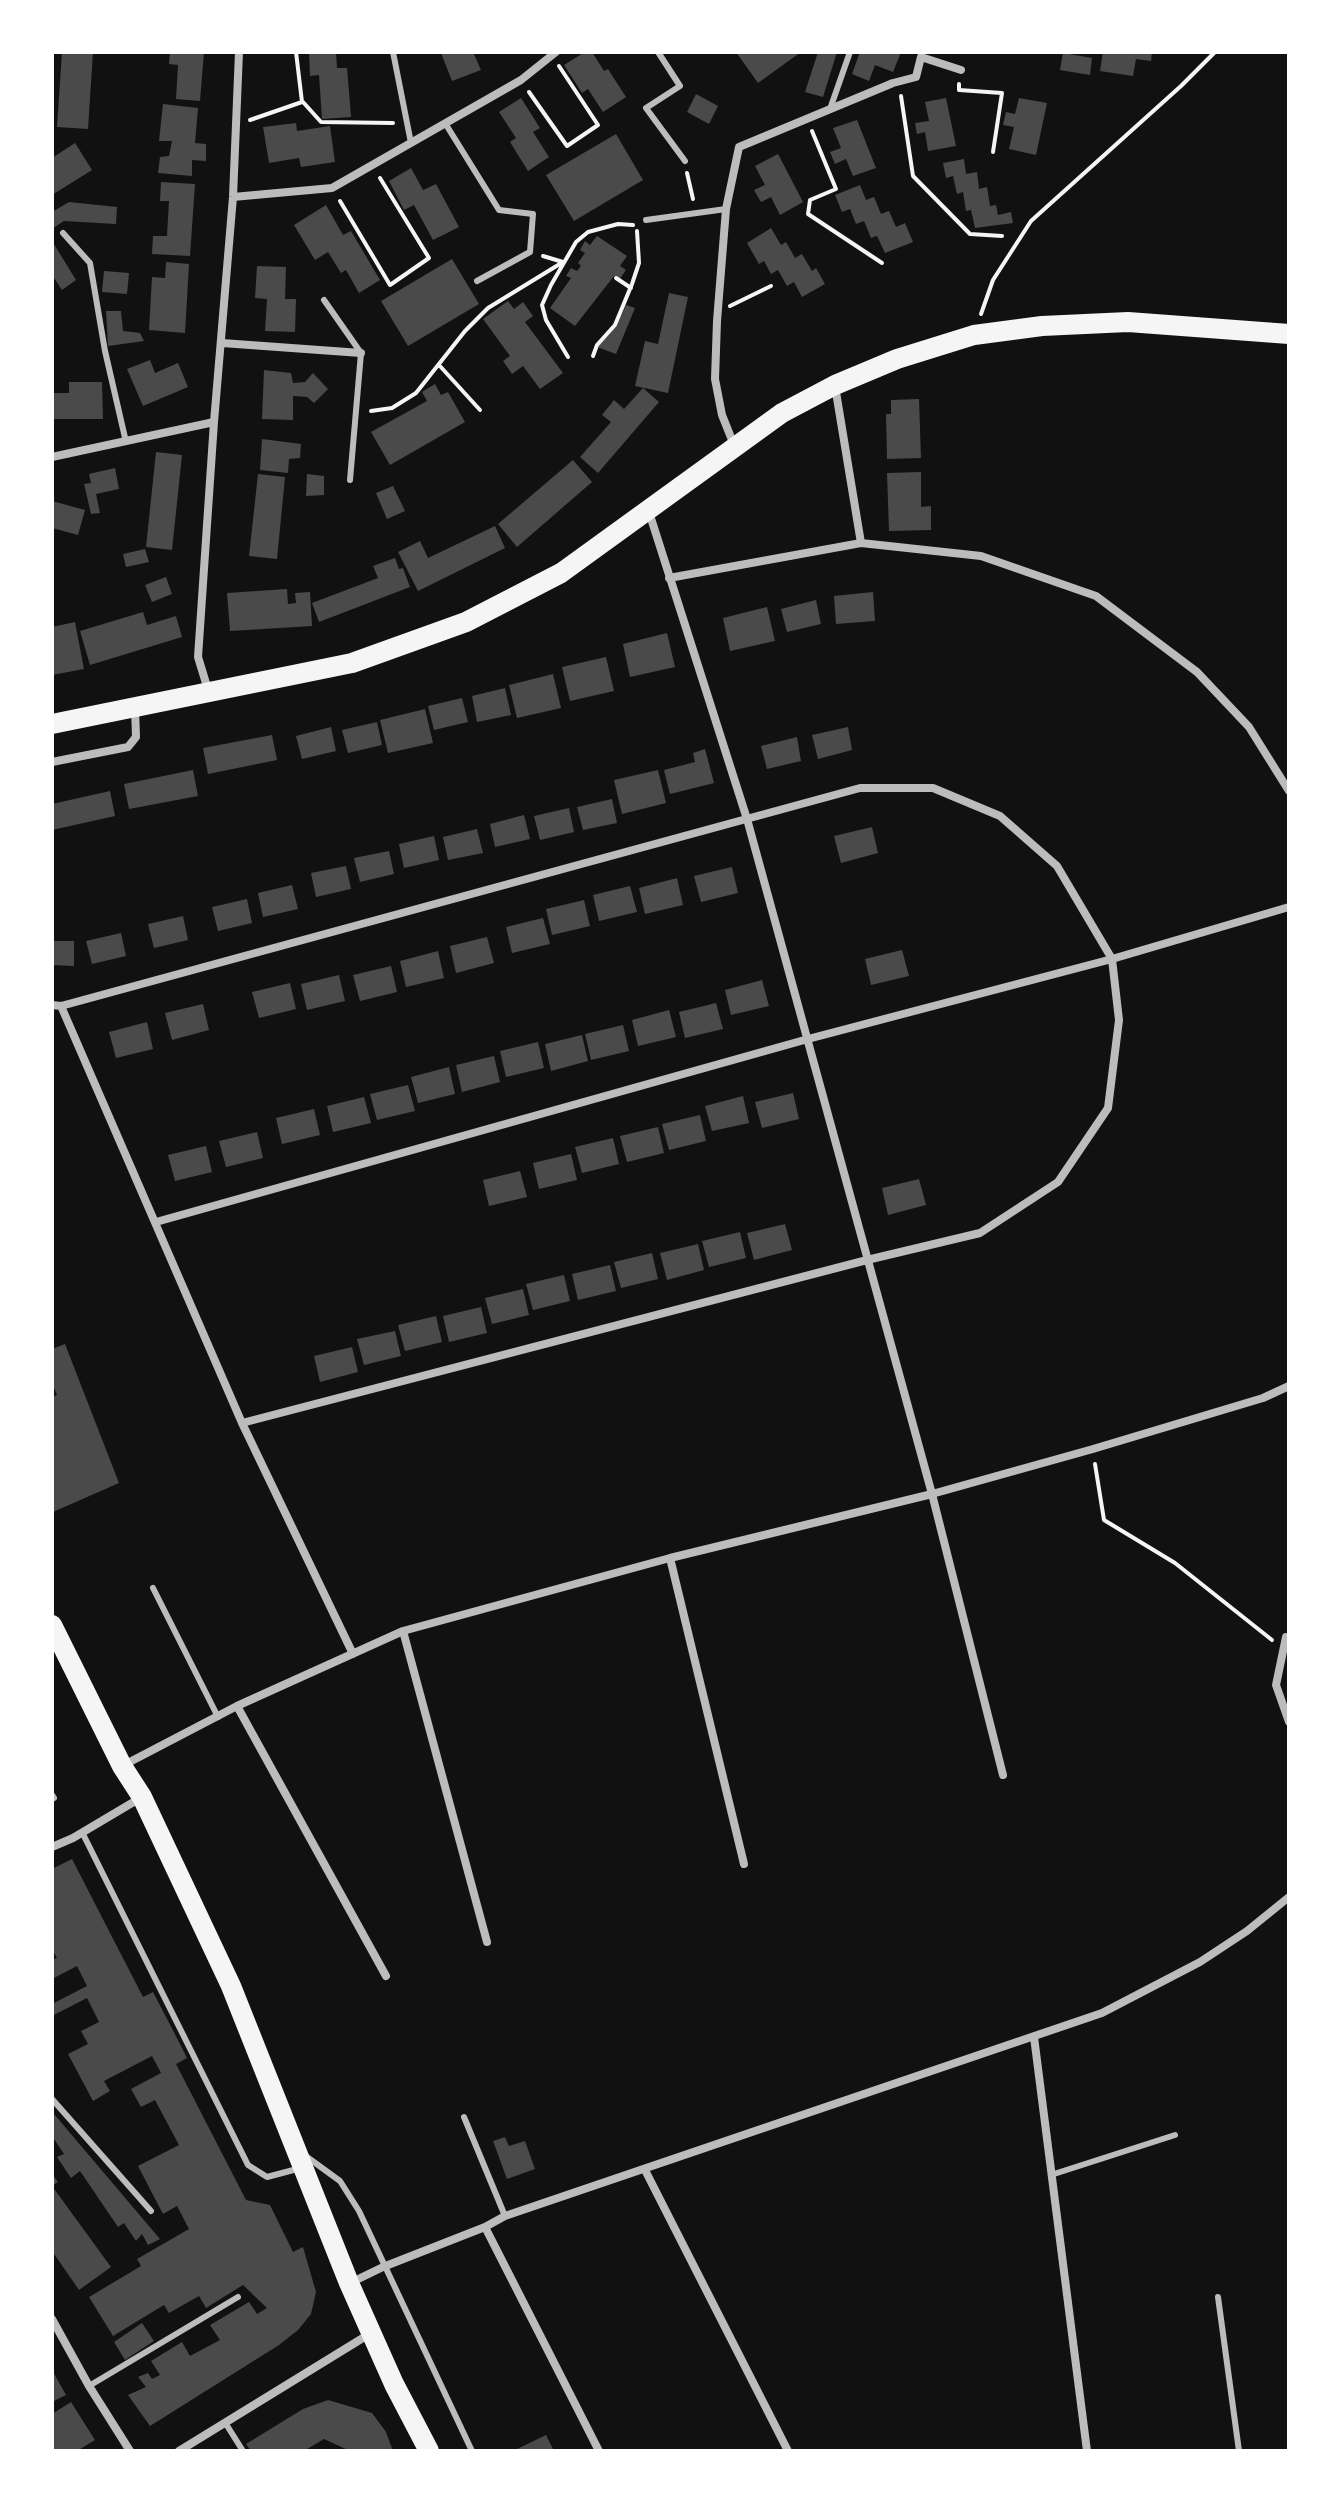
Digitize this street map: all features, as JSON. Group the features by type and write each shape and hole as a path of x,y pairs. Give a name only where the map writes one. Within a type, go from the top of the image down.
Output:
{"main road":[{"path":"52,724 352,663 466,622 561,573 782,413 835,385 897,359 974,335 1042,326 1128,322 1289,334"},
{"path":"52,1625 122,1766 142,1797 231,1986 349,2283 394,2384 429,2451"}],"street":[{"path":"209,693 198,657 233,197 239,52"},
{"path":"233,197 332,188 521,80 554,54"},
{"path":"735,445 722,415 715,379 726,209 739,147 916,77 921,57 961,70"},
{"path":"222,343 361,353"},
{"path":"835,385 861,543"},
{"path":"52,457 214,422"},
{"path":"649,511 747,819 932,1494 1003,1775"},
{"path":"669,578 861,543 981,556 1096,596 1197,672 1249,727 1289,791"},
{"path":"52,762 128,747 136,737 134,708"},
{"path":"242,1423 980,1233 1058,1182 1108,1108 1119,1020 1112,959 1057,866 1000,816 933,788 860,788 57,1006 156,1222 242,1423 353,1654"},
{"path":"156,1222 808,1039 1112,959 1289,907"},
{"path":"122,1766 237,1706 403,1631 670,1558 932,1494 1263,1398 1289,1386"},
{"path":"670,1558 744,1864"},
{"path":"403,1631 487,1942"},
{"path":"1286,1637 1276,1685 1289,1722"},
{"path":"237,1706 386,1976"},
{"path":"52,1847 142,1797"},
{"path":"349,2283 505,2216 1102,2013 1153,1988 1247,1931 1289,1897"},
{"path":"1034,2037 1054,2174 1087,2451"},
{"path":"645,2170 788,2451"},
{"path":"485,2227 599,2451"},
{"path":"52,2319 130,2451"},
{"path":"179,2451 371,2332"}],"lane":[{"path":"393,52 411,143"},
{"path":"658,52 680,86 646,108 685,161"},
{"path":"830,109 850,52"},
{"path":"445,123 499,210 533,214 530,252 477,281"},
{"path":"646,220 726,209"},
{"path":"63,233 90,263 105,351 126,442"},
{"path":"324,300 361,353 350,480"},
{"path":"153,1588 218,1717"},
{"path":"82,1832 248,2165 267,2177 301,2159 340,2181 359,2211 472,2451"},
{"path":"52,2099 151,2211"},
{"path":"464,2117 505,2216"},
{"path":"1054,2174 1175,2135"},
{"path":"89,2386 238,2297"},
{"path":"1218,2297 1239,2451"},
{"path":"226,2424 243,2451"}],"path":[{"path":"296,52 302,102 321,122 378,121 407,125"},
{"path":"974,335 993,280 1031,221 1215,52"},
{"path":"521,80 567,146 598,125 554,54"},
{"path":"961,70 959,90 1002,93 993,152"},
{"path":"899,82 913,176 970,234 1002,236"},
{"path":"236,124 302,102"},
{"path":"806,119 836,189 810,200 808,214 882,263"},
{"path":"685,161 696,213"},
{"path":"332,188 390,285 429,258 372,165"},
{"path":"568,357 546,320 542,305 563,262 576,242 588,232 618,224 635,225 639,263 631,288 615,325 597,345 593,356"},
{"path":"530,252 563,262"},
{"path":"356,413 392,408 416,393 465,331 488,308 563,262"},
{"path":"616,278 631,288"},
{"path":"718,309 736,305 771,286"},
{"path":"439,365 480,410"},
{"path":"1093,1449 1104,1520 1175,1563 1283,1648"}],"building":[{"path":"62,52 93,52 88,129 57,127"},
{"path":"170,52 204,52 200,101 176,99 178,65 169,64"},
{"path":"309,52 336,52 337,68 347,68 351,117 322,119 319,75 310,76"},
{"path":"473,52 481,70 452,81 441,53"},
{"path":"585,52 592,52 604,71 608,69 626,97 603,112 588,89 582,93 564,65"},
{"path":"736,52 801,52 758,83"},
{"path":"818,52 837,52 823,97 805,92"},
{"path":"860,52 901,52 893,72 875,65 869,81 852,74"},
{"path":"1103,52 1152,52 1151,61 1136,59 1133,76 1100,71"},
{"path":"1063,53 1092,58 1090,75 1060,70"},
{"path":"696,94 718,106 709,124 687,112"},
{"path":"521,98 540,128 533,132 549,157 528,171 510,142 516,138 499,112"},
{"path":"946,98 956,146 928,151 925,132 917,134 915,123 929,121 925,102"},
{"path":"1019,98 1047,103 1036,155 1009,149 1014,127 1003,125 1006,112 1015,114"},
{"path":"163,104 198,108 195,143 206,144 206,161 192,160 192,176 158,173 160,157 169,156 172,141 159,141"},
{"path":"857,120 876,168 853,176 846,159 835,164 830,152 841,148 833,128"},
{"path":"296,123 297,131 330,126 335,162 301,167 299,158 269,163 263,127"},
{"path":"616,134 643,180 574,221 546,175"},
{"path":"75,143 92,170 52,195 52,158"},
{"path":"778,154 803,202 780,215 771,197 761,202 754,190 765,185 755,166"},
{"path":"964,159 966,174 977,172 979,189 987,187 990,206 996,205 998,215 1011,212 1013,223 975,228 971,210 966,211 963,192 957,194 953,176 946,178 943,163"},
{"path":"411,168 423,190 436,184 459,227 433,240 414,205 404,210 389,181"},
{"path":"161,182 195,184 190,256 152,254 153,236 167,236 169,201 160,201"},
{"path":"860,185 866,200 874,197 881,214 889,211 896,227 905,223 913,242 885,253 877,236 871,238 864,221 856,224 850,209 842,212 835,195"},
{"path":"69,202 117,207 116,224 64,221 52,229 52,212"},
{"path":"326,205 343,235 351,231 380,280 359,293 346,270 341,273 328,252 315,260 294,225"},
{"path":"771,228 781,245 786,242 795,258 802,254 812,271 816,268 825,284 802,297 794,282 787,286 778,270 771,274 764,261 759,264 747,243"},
{"path":"597,236 627,256 620,266 626,270 619,280 614,276 575,326 550,308 571,278 566,276 571,268 577,271 581,266 578,263 585,253 580,250 585,241 590,245"},
{"path":"52,241 76,280 62,290 52,275"},
{"path":"452,259 479,304 408,346 381,301"},
{"path":"166,262 189,264 185,333 149,330 152,277 165,278"},
{"path":"257,266 286,267 285,299 296,299 295,332 265,331 267,299 255,298"},
{"path":"104,271 129,273 127,294 102,292"},
{"path":"669,293 688,297 668,393 635,386 645,341 658,344"},
{"path":"508,301 514,309 523,302 533,316 525,322 563,373 540,389 523,366 512,374 503,361 510,356 483,319"},
{"path":"626,305 635,308 616,354 597,347 617,326"},
{"path":"106,311 121,311 123,331 140,333 144,341 108,346"},
{"path":"150,360 155,373 178,363 188,387 143,406 127,369"},
{"path":"264,370 291,373 293,383 305,382 313,373 328,389 314,403 307,397 293,396 293,420 262,419"},
{"path":"69,382 102,382 103,419 52,419 52,393 69,393"},
{"path":"435,384 441,395 448,392 465,422 390,465 371,432 427,401 422,392"},
{"path":"643,388 659,402 598,473 580,457 611,422 602,415 614,400 624,409"},
{"path":"919,399 921,458 887,459 886,414 891,414 891,400"},
{"path":"262,439 301,444 300,458 289,459 288,473 260,470"},
{"path":"156,452 182,455 172,550 146,547"},
{"path":"573,460 592,482 517,547 498,524"},
{"path":"115,468 119,489 96,494 100,513 91,514 84,484 91,483 89,474"},
{"path":"921,472 921,507 931,506 931,530 889,531 887,473"},
{"path":"258,474 285,477 277,559 249,556"},
{"path":"307,474 324,476 324,495 306,496"},
{"path":"393,486 405,511 387,519 376,493"},
{"path":"52,501 85,510 78,535 52,528"},
{"path":"495,526 505,548 418,591 398,552 420,541 428,558"},
{"path":"145,549 149,562 126,567 123,554"},
{"path":"395,558 399,569 403,568 410,587 319,622 312,603 378,578 373,566"},
{"path":"166,577 172,594 152,602 145,585"},
{"path":"287,589 288,604 296,603 295,593 310,592 312,626 230,631 227,593"},
{"path":"873,592 875,621 836,624 834,596"},
{"path":"816,600 821,624 787,632 781,609"},
{"path":"767,607 775,641 730,651 723,618"},
{"path":"143,612 147,625 176,616 182,637 90,665 80,631"},
{"path":"75,622 84,669 52,675 52,627"},
{"path":"667,633 675,667 630,677 623,644"},
{"path":"606,657 614,691 570,701 562,667"},
{"path":"553,674 561,708 517,718 509,685"},
{"path":"505,688 511,715 477,722 472,696"},
{"path":"462,698 468,722 434,730 428,706"},
{"path":"425,709 433,743 388,753 380,720"},
{"path":"377,722 382,745 348,753 342,730"},
{"path":"331,727 336,751 302,759 296,736"},
{"path":"848,727 852,750 818,759 812,735"},
{"path":"272,735 277,760 208,774 203,748"},
{"path":"797,737 801,761 767,769 761,746"},
{"path":"705,749 714,783 670,794 664,770 695,762 693,753"},
{"path":"193,770 198,796 129,809 124,784"},
{"path":"658,770 666,803 622,814 614,780"},
{"path":"110,791 115,816 52,830 52,804"},
{"path":"612,799 617,823 583,830 577,807"},
{"path":"569,808 574,832 540,840 534,816"},
{"path":"524,815 530,839 495,847 490,824"},
{"path":"872,827 878,853 841,863 834,836"},
{"path":"477,829 483,853 448,860 443,837"},
{"path":"434,836 439,860 404,868 399,844"},
{"path":"389,851 394,874 360,882 354,858"},
{"path":"346,866 351,889 316,897 311,873"},
{"path":"732,867 738,893 701,902 694,876"},
{"path":"677,878 683,905 645,914 639,888"},
{"path":"292,885 298,909 263,917 258,893"},
{"path":"630,886 637,912 599,921 593,895"},
{"path":"247,899 252,923 218,931 212,907"},
{"path":"584,900 590,926 552,935 546,909"},
{"path":"183,916 188,940 154,948 148,924"},
{"path":"543,918 550,944 512,953 506,927"},
{"path":"121,933 126,956 92,964 86,941"},
{"path":"487,937 494,963 456,973 450,946"},
{"path":"52,941 74,941 74,966 52,965"},
{"path":"902,950 909,976 871,985 865,959"},
{"path":"438,951 444,978 406,987 400,961"},
{"path":"391,966 397,992 360,1001 353,975"},
{"path":"339,975 345,1001 307,1010 301,984"},
{"path":"762,980 769,1006 731,1015 725,990"},
{"path":"290,983 296,1009 259,1018 252,992"},
{"path":"716,1003 723,1029 685,1038 679,1012"},
{"path":"203,1004 209,1030 172,1040 165,1013"},
{"path":"669,1010 676,1037 638,1046 632,1020"},
{"path":"147,1022 153,1049 116,1058 109,1032"},
{"path":"623,1025 629,1051 591,1060 585,1034"},
{"path":"582,1035 588,1061 551,1071 545,1044"},
{"path":"538,1042 544,1068 506,1077 500,1051"},
{"path":"494,1056 500,1082 462,1092 456,1065"},
{"path":"449,1067 455,1094 418,1103 411,1077"},
{"path":"408,1085 415,1111 377,1120 370,1094"},
{"path":"793,1093 799,1119 762,1128 755,1102"},
{"path":"743,1096 749,1123 712,1131 705,1106"},
{"path":"364,1097 371,1123 333,1132 327,1106"},
{"path":"314,1109 320,1135 282,1144 276,1118"},
{"path":"700,1115 706,1141 669,1150 662,1124"},
{"path":"658,1127 664,1153 627,1162 620,1136"},
{"path":"257,1132 263,1158 226,1167 219,1141"},
{"path":"613,1138 619,1164 582,1173 575,1147"},
{"path":"206,1146 212,1172 175,1181 168,1155"},
{"path":"571,1154 577,1180 539,1189 533,1163"},
{"path":"520,1171 527,1197 489,1206 483,1180"},
{"path":"919,1179 926,1205 888,1215 882,1188"},
{"path":"785,1224 792,1250 754,1260 747,1233"},
{"path":"740,1232 746,1258 709,1267 702,1241"},
{"path":"698,1244 704,1270 667,1280 660,1253"},
{"path":"652,1253 658,1279 621,1288 614,1262"},
{"path":"610,1265 616,1291 578,1300 572,1274"},
{"path":"564,1275 570,1301 533,1310 526,1284"},
{"path":"523,1289 529,1315 492,1324 485,1298"},
{"path":"481,1307 487,1333 449,1342 443,1316"},
{"path":"436,1316 442,1342 405,1351 398,1325"},
{"path":"395,1331 401,1356 364,1365 357,1339"},
{"path":"65,1344 119,1483 53,1512 52,1397 57,1395 52,1383 52,1349"},
{"path":"352,1347 358,1372 320,1382 314,1356"},
{"path":"72,1859 143,1997 153,1992 179,2042 187,2058 176,2064 246,2200 270,2205 293,2252 303,2247 316,2292 311,2314 298,2330 150,2426 128,2395 146,2387 138,2377 148,2373 152,2379 160,2375 151,2361 182,2342 190,2356 220,2340 210,2325 249,2302 257,2314 267,2308 243,2285 206,2308 199,2296 169,2313 164,2305 113,2336 89,2297 141,2266 137,2259 189,2229 177,2206 163,2214 138,2166 179,2145 155,2100 141,2107 131,2089 161,2073 152,2056 104,2081 110,2091 93,2101 68,2054 88,2044 81,2031 99,2022 87,1998 52,2016 52,2004 87,1986 77,1966 52,1979 52,1960 57,1958 52,1949 52,1869"},
{"path":"54,2114 160,2239 148,2245 142,2234 136,2241 124,2223 118,2227 80,2171 71,2178 57,2157 64,2154 52,2136"},
{"path":"505,2137 509,2146 525,2141 535,2169 507,2179 493,2141"},
{"path":"52,2186 111,2267 79,2290 52,2251"},
{"path":"142,2323 154,2341 125,2360 114,2342"},
{"path":"52,2370 66,2395 52,2402"},
{"path":"328,2400 372,2413 386,2432 393,2451 350,2451 324,2439 304,2451 251,2451 246,2444 303,2409"},
{"path":"71,2402 95,2440 77,2451 52,2451 52,2414"},
{"path":"546,2435 553,2449 549,2451 513,2451"}]}
